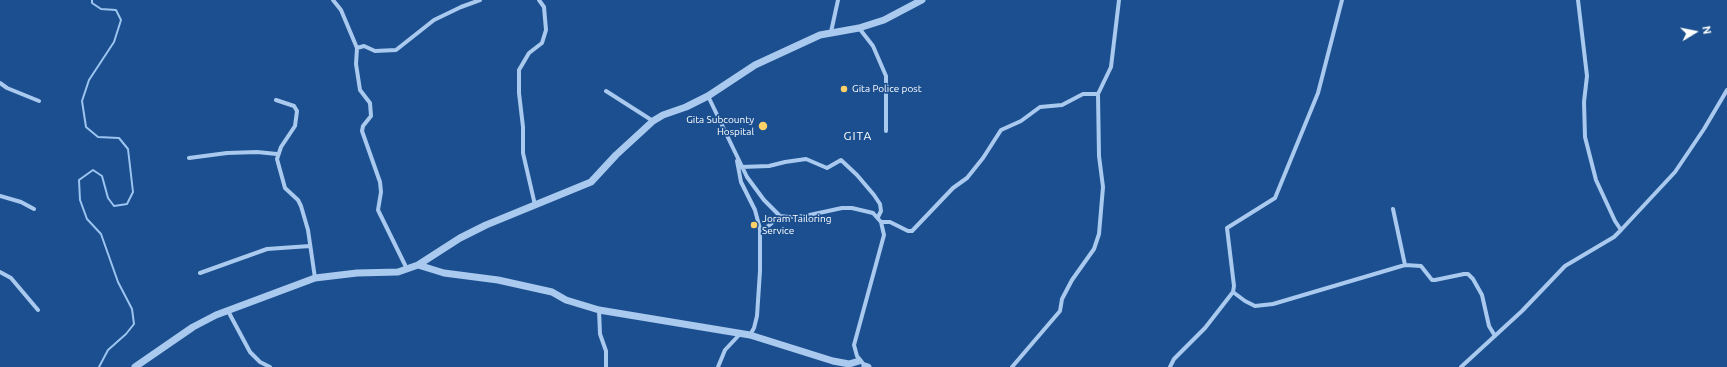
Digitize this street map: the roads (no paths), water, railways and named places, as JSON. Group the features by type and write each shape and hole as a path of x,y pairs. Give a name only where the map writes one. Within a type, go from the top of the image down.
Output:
{"street":[{"path":"333,0 341,10 358,48 356,64 360,90 370,103 371,116 363,126 362,131 380,182 381,192 378,210 407,269"},
{"path":"358,48 364,46 375,51 396,50 434,20 478,0"},
{"path":"535,205 523,153 523,126 519,93 519,70 529,53 542,43 546,30 544,7 539,0"},
{"path":"832,32 838,0"},
{"path":"135,367 193,327 228,311 316,278 357,273 398,272 418,265 466,235 591,182 616,155 662,115 686,107 708,96 755,65 799,44 832,32 860,28 884,20 922,0"},
{"path":"1012,367 1060,311 1062,299 1072,280 1094,249 1099,234 1103,187 1098,135 1098,94 1110,67 1119,0"},
{"path":"1170,367 1174,359 1205,328 1233,292 1234,286 1227,228 1275,198 1318,93 1342,0"},
{"path":"1578,0 1587,76 1584,102 1585,137 1596,180 1615,221 1621,230"},
{"path":"860,28 873,46 886,76 886,131"},
{"path":"0,83 38,101"},
{"path":"1461,367 1495,336 1564,266 1614,237 1621,230 1674,172 1704,128 1727,90"},
{"path":"606,91 653,122"},
{"path":"882,222 890,222 908,231 912,231 953,188 967,178 983,158 1001,130 1021,121 1040,108 1062,105 1083,94 1098,94"},
{"path":"708,96 741,167 755,189 780,216 805,216 842,208 852,208 867,210 878,217 882,222 884,235 854,345 859,361 867,366"},
{"path":"276,100 294,106 297,111 294,126 277,154 276,159 285,188 298,200 301,206 308,230 316,278"},
{"path":"189,158 228,153 257,152 277,154"},
{"path":"736,157 741,182 755,210 760,229 757,316 750,335"},
{"path":"741,167 769,166 806,159 827,168 841,160 858,175 880,204 881,211 878,217"},
{"path":"0,196 21,202 34,210"},
{"path":"1393,209 1405,265"},
{"path":"760,229 766,228 780,216"},
{"path":"200,273 267,249 310,246"},
{"path":"418,265 444,273 498,280 552,292 566,300 599,310 750,335 832,361 849,364 859,361"},
{"path":"1233,292 1255,306 1273,304 1405,265 1421,266 1432,280 1468,274 1473,279 1482,295 1489,326 1495,336"},
{"path":"0,272 11,278 38,310"},
{"path":"599,310 600,334 606,351 606,367"},
{"path":"228,311 250,352 260,362 270,367"},
{"path":"718,367 725,350 740,334"}],"waterway":[{"path":"92,0 92,3 101,9 116,10 121,20 114,42 89,80 82,101 86,127 98,137 119,138 128,149 133,192 127,204 114,206 108,198 102,176 93,170 79,180 80,200 87,219 101,234 118,282 132,309 134,324 126,334 108,350 99,367"}],"place":[{"name":"Gita Police post","path":"844,89"},
{"name":"Gita Subcounty Hospital","path":"763,126"},
{"name":"Joram Tailoring Service","path":"754,225"}],"district":[{"name":"GITA","path":"858,136"}]}
